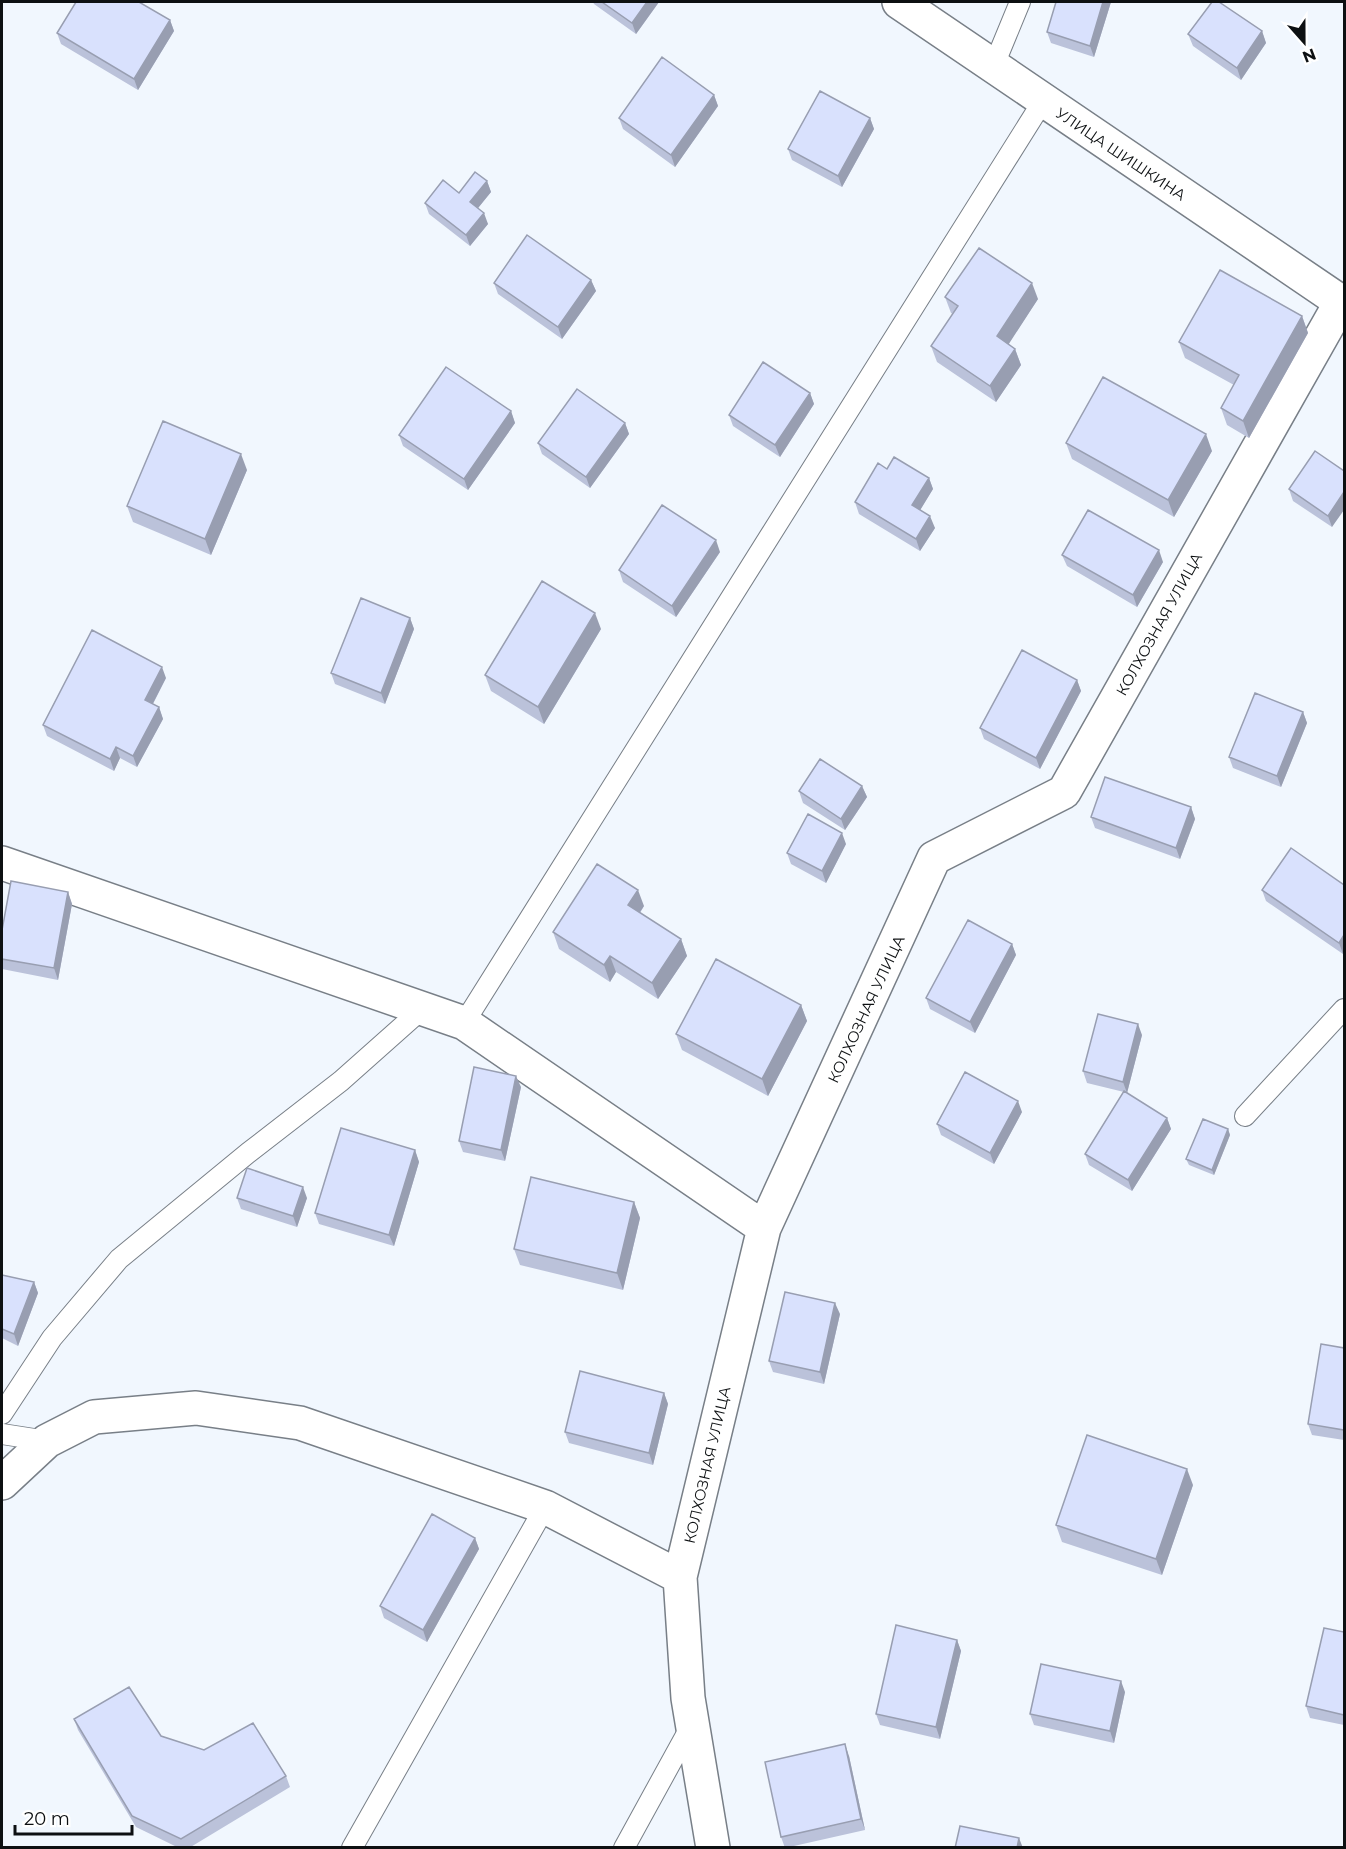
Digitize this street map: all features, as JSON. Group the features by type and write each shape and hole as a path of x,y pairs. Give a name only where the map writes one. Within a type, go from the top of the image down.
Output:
{"street":[{"name":"УЛИЦА ШИШКИНА","path":"899,2 1343,303"},
{"name":"КОЛХОЗНАЯ УЛИЦА","path":"712,1848 693,1724 680,1577 764,1228 934,858 1064,792 1343,303"},
{"path":"2,863 464,1023 764,1228"},
{"path":"2,1483 47,1441 94,1417 196,1408 300,1423 545,1507 680,1577"}],"lane":[{"path":"994,65 1020,2"},
{"path":"464,1023 1043,101"},
{"path":"1245,1116 1344,1009"},
{"path":"2,1414 52,1338 119,1259 248,1153 341,1081 422,1010"},
{"path":"2,1434 47,1441"},
{"path":"352,1848 545,1507"},
{"path":"624,1848 693,1724"}],"building":[{"path":"76,2 139,2 170,20 134,79 57,33"},
{"path":"602,2 647,2 632,23"},
{"path":"1056,2 1103,2 1090,46 1047,32"},
{"path":"1212,2 1219,2 1262,31 1237,68 1188,34"},
{"path":"662,57 714,95 671,155 619,118"},
{"path":"820,91 870,118 838,176 788,149"},
{"path":"475,172 487,181 470,202 484,213 466,235 425,203 443,180 459,193"},
{"path":"527,235 591,280 558,327 494,283"},
{"path":"979,248 1032,283 997,336 1015,349 990,386 931,346 958,306 945,297"},
{"path":"1220,270 1302,316 1243,421 1221,408 1239,375 1179,342"},
{"path":"763,362 810,393 775,445 729,415"},
{"path":"446,367 511,411 464,479 399,435"},
{"path":"1103,377 1206,434 1168,500 1066,443"},
{"path":"577,389 625,423 586,477 538,443"},
{"path":"163,421 241,454 205,539 127,506"},
{"path":"1315,451 1344,471 1344,492 1328,516 1289,489"},
{"path":"894,457 929,478 912,505 930,516 916,539 855,502 878,463 887,469"},
{"path":"662,505 716,540 672,606 619,570"},
{"path":"1088,510 1159,550 1133,595 1062,555"},
{"path":"542,581 595,613 538,707 485,675"},
{"path":"361,598 410,618 381,693 331,673"},
{"path":"92,630 162,667 145,700 159,707 133,756 116,747 110,759 43,725"},
{"path":"1022,650 1077,680 1036,758 980,728"},
{"path":"1255,693 1303,712 1277,776 1229,757"},
{"path":"820,759 862,786 841,819 799,791"},
{"path":"1105,777 1191,807 1176,848 1091,817"},
{"path":"808,814 842,833 822,871 787,853"},
{"path":"1291,848 1344,885 1344,935 1339,943 1262,890"},
{"path":"597,864 638,890 628,905 681,939 652,983 610,956 604,965 553,932"},
{"path":"11,881 68,892 54,968 2,959 2,930"},
{"path":"968,920 1012,944 970,1022 926,998"},
{"path":"716,959 801,1005 762,1079 676,1034"},
{"path":"1098,1014 1138,1024 1123,1082 1083,1071"},
{"path":"474,1067 516,1076 501,1150 459,1141"},
{"path":"965,1072 1018,1101 990,1153 937,1124"},
{"path":"1124,1091 1167,1118 1128,1180 1085,1154"},
{"path":"1203,1119 1228,1129 1212,1170 1186,1159"},
{"path":"341,1128 415,1150 389,1235 315,1213"},
{"path":"247,1168 303,1187 293,1216 237,1198"},
{"path":"531,1177 634,1202 617,1273 514,1249"},
{"path":"2,1275 34,1282 14,1334 2,1329"},
{"path":"785,1292 835,1303 820,1372 769,1361"},
{"path":"1321,1344 1344,1348 1344,1430 1308,1424"},
{"path":"580,1371 664,1393 649,1453 565,1432"},
{"path":"1087,1435 1187,1469 1156,1559 1056,1525"},
{"path":"432,1514 475,1538 423,1630 380,1606"},
{"path":"896,1625 957,1640 936,1727 876,1714"},
{"path":"1324,1628 1344,1632 1344,1715 1306,1706"},
{"path":"1041,1664 1121,1681 1110,1731 1030,1714"},
{"path":"129,1687 161,1736 204,1750 253,1723 286,1776 181,1839 132,1816 74,1719"},
{"path":"845,1744 861,1819 781,1837 765,1762"},
{"path":"960,1826 1019,1838 1017,1848 955,1848"}]}
